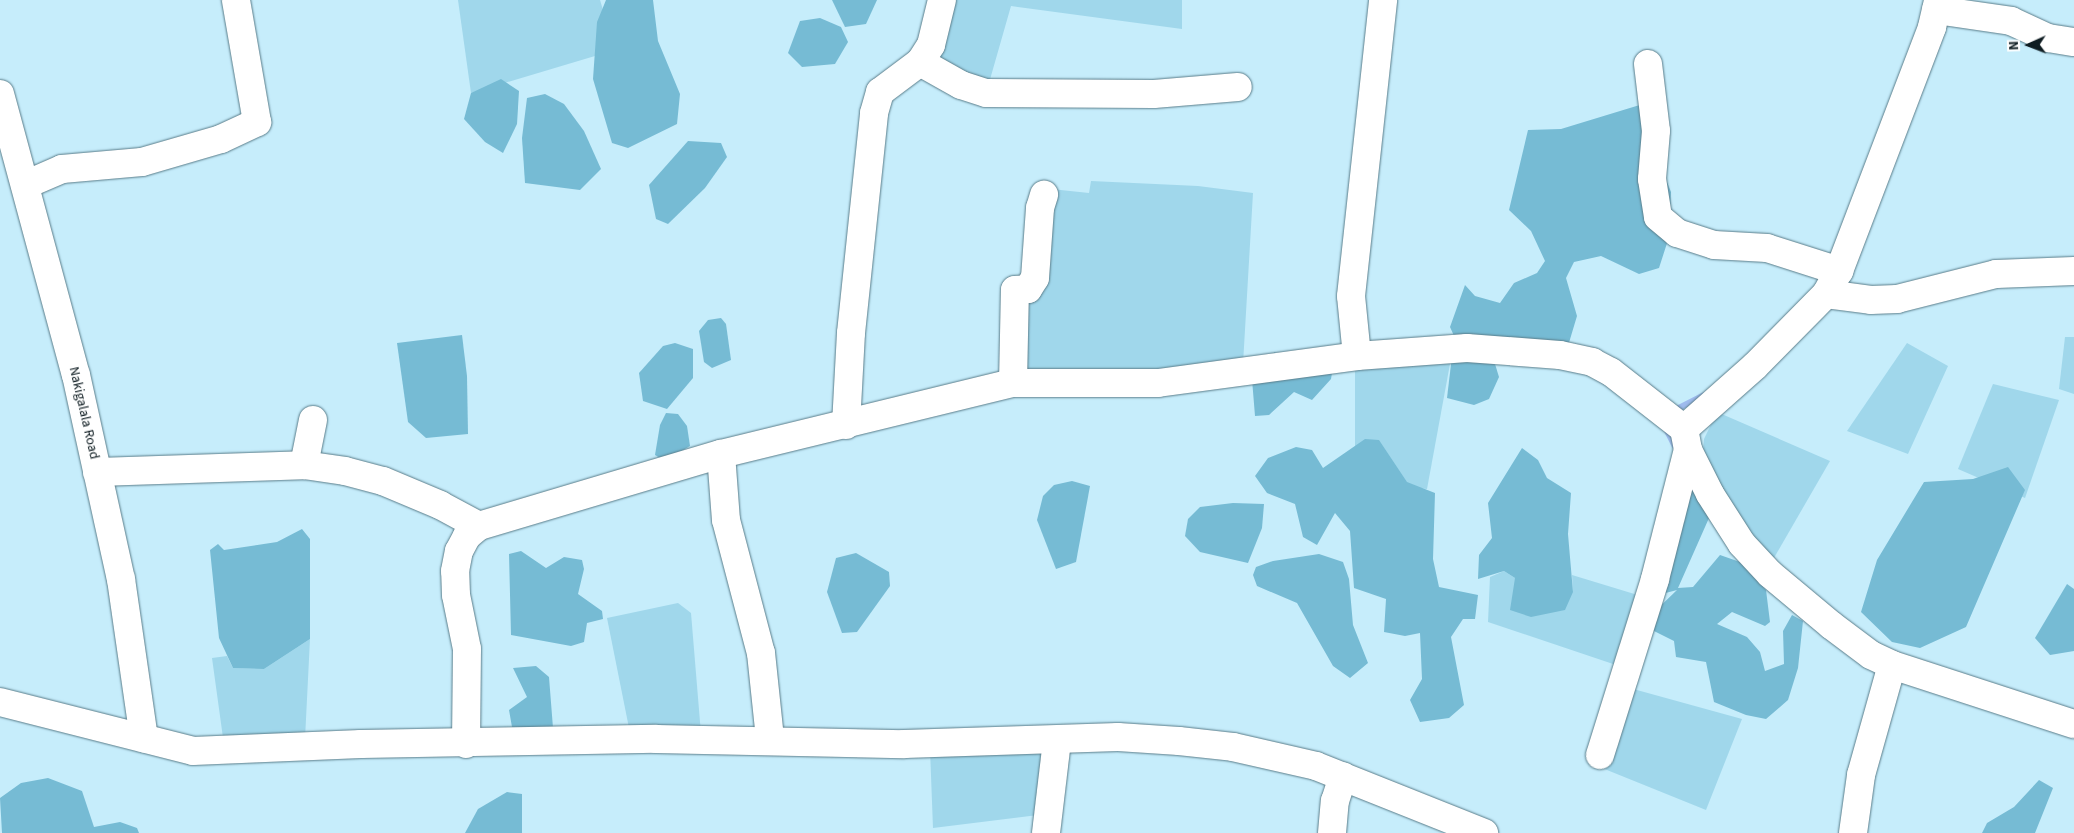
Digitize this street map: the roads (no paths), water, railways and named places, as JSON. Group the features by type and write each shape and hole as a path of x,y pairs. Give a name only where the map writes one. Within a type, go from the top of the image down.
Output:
{"street":[{"path":"25,185 62,169 142,162 221,139 257,122 236,0"},
{"path":"846,425 850,333 874,113 880,92 920,62 931,45 942,0"},
{"path":"1357,356 1351,296 1383,0"},
{"path":"1600,755 1655,579 1686,439 1826,294 1839,271 1932,27 1937,5 2011,21 2048,38 2074,42"},
{"path":"920,62 961,85 986,93 1145,94 1238,87"},
{"path":"1648,64 1656,140 1652,179 1658,217 1677,232 1714,245 1767,248 1839,271"},
{"name":"Nakigalala Road","path":"0,94 67,339 121,579 144,738"},
{"path":"1013,383 1016,290 1028,289 1035,278 1040,208 1044,195"},
{"path":"1826,294 1871,300 1897,299 1996,274 2074,271"},
{"path":"466,744 467,649 456,595 455,571 459,551 467,536 479,526 721,454 846,425 947,396 1013,383 1158,383 1357,356 1467,348 1543,352 1577,358 1611,372 1686,439 1725,522 1758,563 1831,625 1871,654 1892,665 2074,724"},
{"path":"304,465 313,420"},
{"path":"721,454 726,520 761,654 770,739"},
{"path":"97,472 304,465 345,471 384,481 440,505 479,526"},
{"path":"1853,833 1861,775 1892,665"},
{"path":"0,702 193,751 360,744 770,739 904,744 1057,741 1118,737 1233,747 1343,776 1484,833"},
{"path":"1046,833 1057,741"},
{"path":"1332,833 1335,801 1343,776"}],"waterway":[{"path":"1679,408 1703,396"},
{"path":"1666,428 1675,446"}]}
